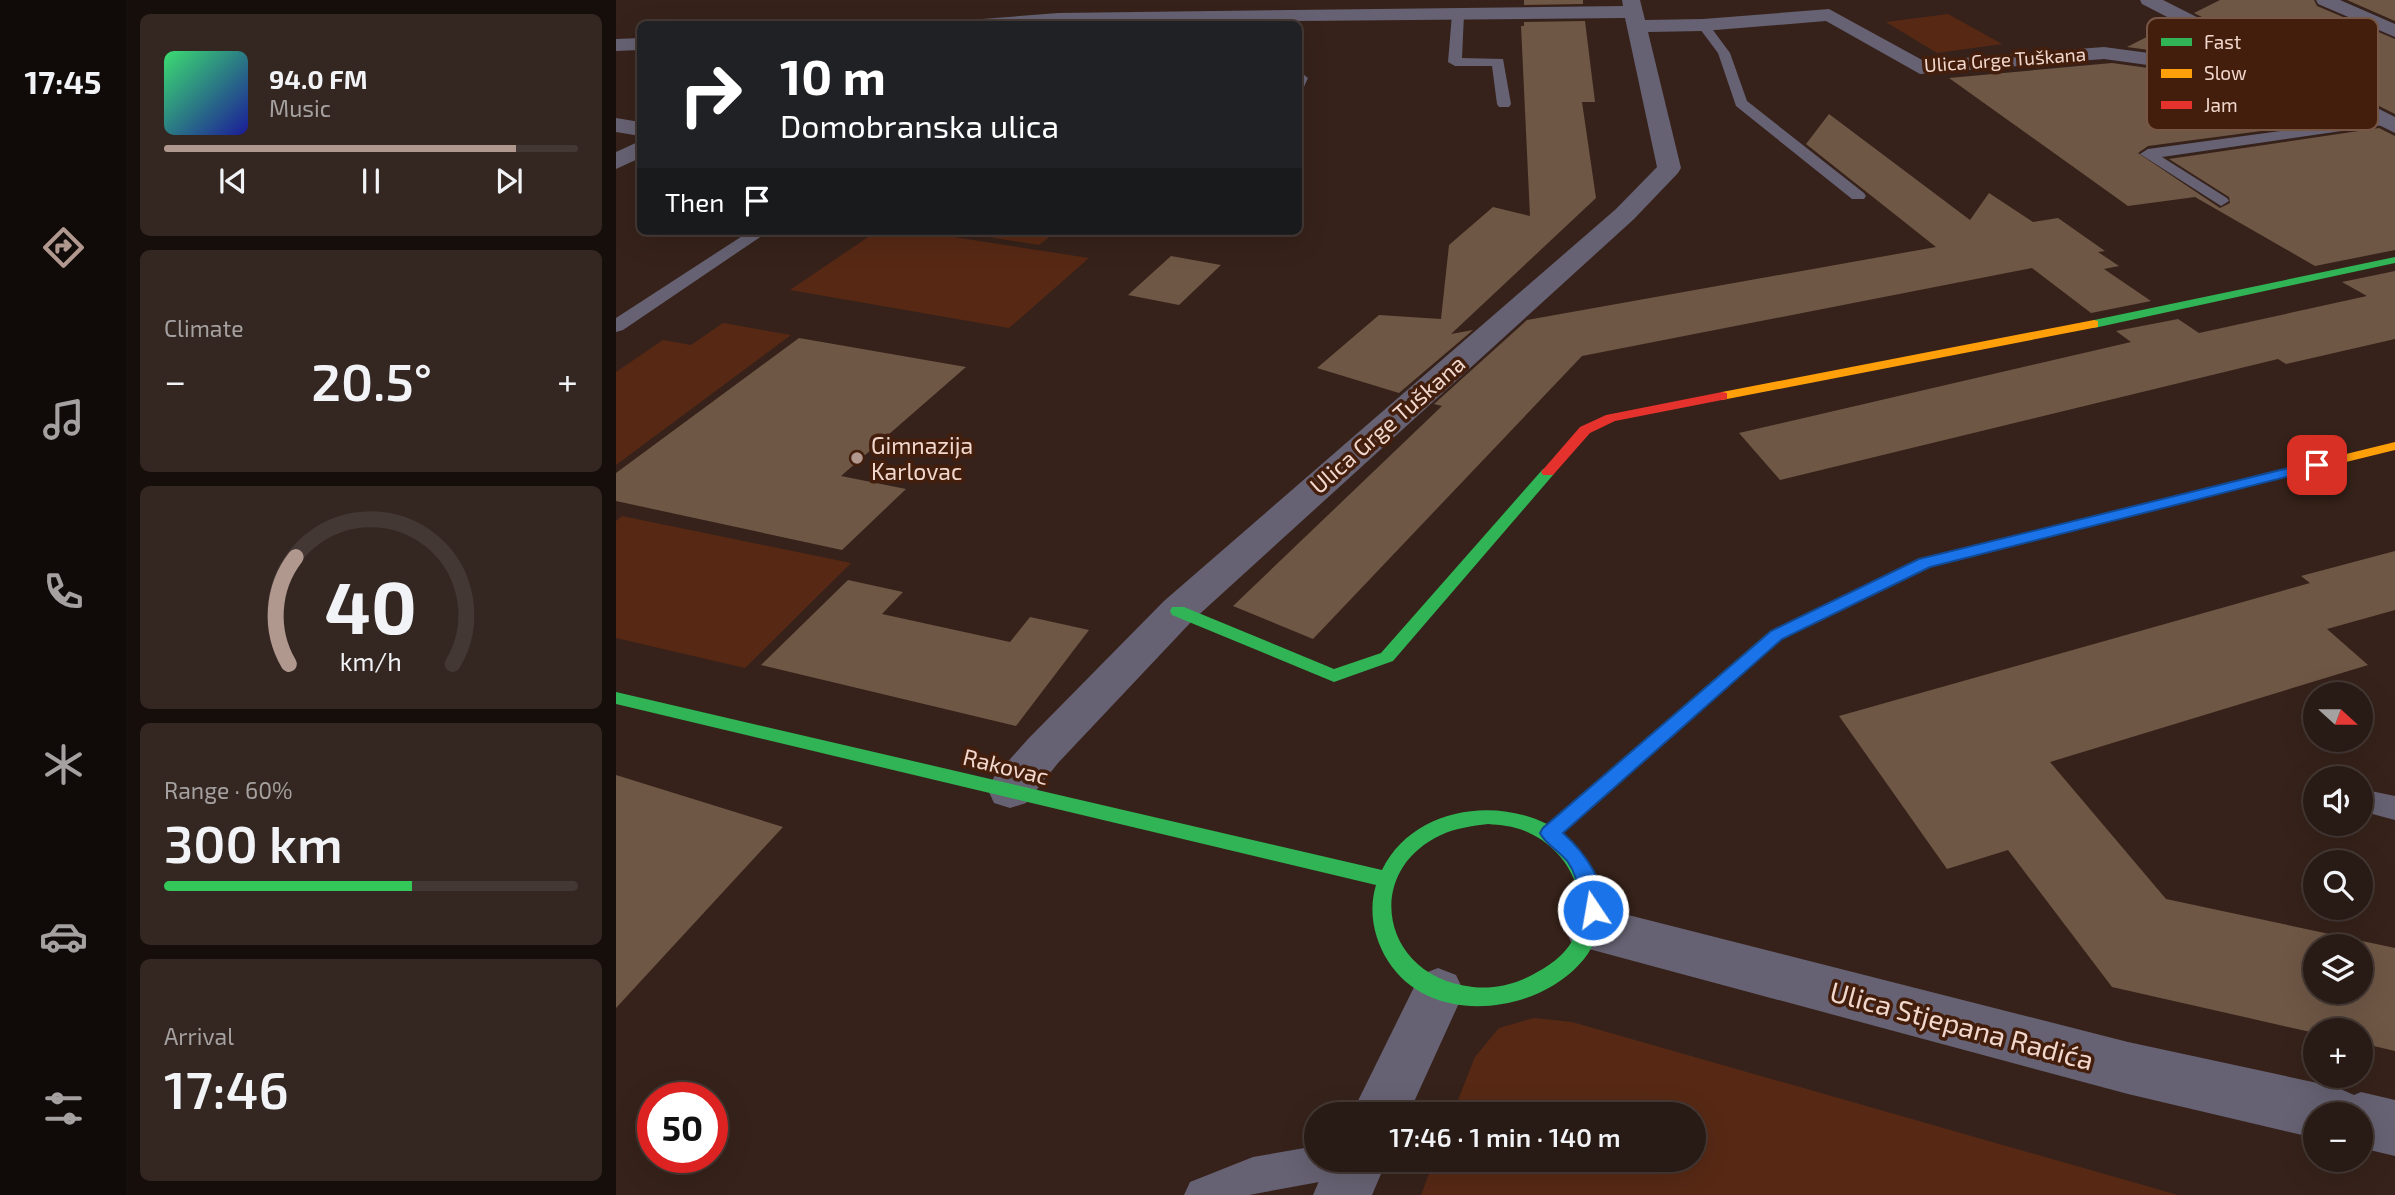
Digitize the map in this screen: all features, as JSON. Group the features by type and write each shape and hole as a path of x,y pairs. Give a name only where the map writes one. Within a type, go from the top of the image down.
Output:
{"main road":[{"path":"1178,611 1334,676 1387,657 1585,430 1611,418 2146,314 2395,260"},
{"path":"1550,833 1776,635 1925,563 2395,446"},
{"name":"Rakovac","path":"616,698 1385,880"},
{"path":"1488,816 1520,820 1550,833 1574,854 1589,881 1593,910 1585,940 1568,967 1539,988 1505,999 1467,999 1438,992 1405,969 1387,942 1380,912 1385,880 1400,854 1425,834 1455,820 1488,816"}],"street":[{"name":"Ulica Grge Tuškana","path":"2148,0 2183,18"},
{"path":"2325,0 2366,18"},
{"name":"Ulica Grge Tuškana","path":"1266,21 1458,14 1633,12 1703,26 1829,15 1920,68 2104,53 2147,59"},
{"name":"Ulica Grge Tuškana","path":"1010,790 1043,751 1178,611 1625,214 1669,168 1633,12"},
{"path":"2378,23 2395,31"},
{"path":"616,45 637,44"},
{"path":"616,125 637,128"},
{"path":"616,162 637,150"},
{"name":"Ulica Stjepana Radića","path":"1589,927 2127,1068 2303,1108"},
{"path":"1385,1102 1438,992"},
{"path":"2373,1123 2395,1128"},
{"path":"1342,1195 1353,1172"}],"lane":[{"path":"1458,14 1455,62 1498,62 1504,104"},
{"path":"1703,26 1724,53 1741,103 1858,196"},
{"path":"2221,201 2148,155 2343,130"},
{"path":"616,327 755,235"},
{"path":"2373,803 2395,808"},
{"path":"1203,1195 1253,1175 1304,1166"}],"shaded area":[{"path":"1948,14 2002,44 1937,53 1886,22"},
{"path":"871,235 941,235 1089,258 1009,328 790,290"},
{"path":"976,235 1052,235 1039,245"},
{"path":"723,323 791,335 616,465 616,372 663,340 691,345"},
{"path":"622,516 851,563 745,668 616,638 616,521"},
{"path":"1534,1018 1572,1022 2178,1195 1421,1195 1430,1172 1706,1172 1706,1102 1457,1102 1475,1057 1499,1028"}],"building":[{"path":"1524,0 1583,0 1583,4 1524,5"},
{"path":"2220,0 2314,0 2317,6 2345,18 2204,18 2194,13"},
{"path":"2347,0 2395,0 2395,21"},
{"path":"1585,21 1595,102 1582,102 1596,198 1451,334 1473,330 1399,393 1317,368 1379,315 1441,319 1449,245 1493,207 1530,216 1521,26 1524,26 1524,22"},
{"path":"2378,32 2395,39 2395,114 2378,105"},
{"path":"2147,37 2147,50 2127,47"},
{"path":"2112,63 2147,68 2147,130 2269,130 2148,146 2138,153 2220,208 2230,203 2229,197 2169,159 2379,128 2395,136 2395,250 2315,266 2195,197 2128,206 1949,78"},
{"path":"1829,114 1970,220 1989,193 2033,222 2058,218 2105,251 2098,252 2119,266 2104,269 2151,301 2091,313 2032,268 1582,356 1313,639 1233,606 1442,406 1434,404 1527,320 1936,247 1806,144"},
{"path":"1171,256 1221,265 1179,305 1128,295"},
{"path":"2395,271 2395,339 2286,364 2278,359 1780,480 1739,433 2131,342 2116,331 2178,319 2199,333 2367,296 2342,282"},
{"path":"799,338 966,367 841,476 906,489 842,550 616,501 616,473"},
{"path":"2395,551 2395,610 2327,629 2368,665 2312,682 2303,682 2303,685 2050,762 2166,899 2330,934 2303,934 2303,1004 2373,1004 2373,943 2395,948 2395,1051 2373,1046 2373,1018 2303,1018 2303,1030 2112,987 2008,850 1947,869 1839,716 2310,583 2301,576"},
{"path":"848,580 903,592 882,614 1010,642 1030,617 1089,630 1016,726 761,665"},
{"path":"616,775 783,827 616,1008"}],"traffic: fast":[{"path":"2094,324 2395,260"},
{"path":"1178,611 1334,676 1387,657 1548,472"},
{"path":"1550,833 1776,635 1925,563 2269,477"},
{"path":"616,698 1385,879"},
{"path":"1488,816 1534,826 1553,838 1571,855 1590,890 1591,923 1578,952 1554,975 1522,991 1486,998 1450,995 1417,979 1401,965 1390,948 1384,929 1384,889 1391,870 1402,853 1418,839 1443,826 1488,816"}],"traffic: slow":[{"path":"1722,396 2094,324"},
{"path":"2269,477 2395,446"}],"traffic: jam":[{"path":"1548,472 1585,430 1611,418 1722,396"}],"place":[{"name":"Gimnazija Karlovac","path":"857,458"}],"route":[{"path":"1593,910 1589,881 1574,854 1550,833 1776,635 1925,563 2317,465"}]}
